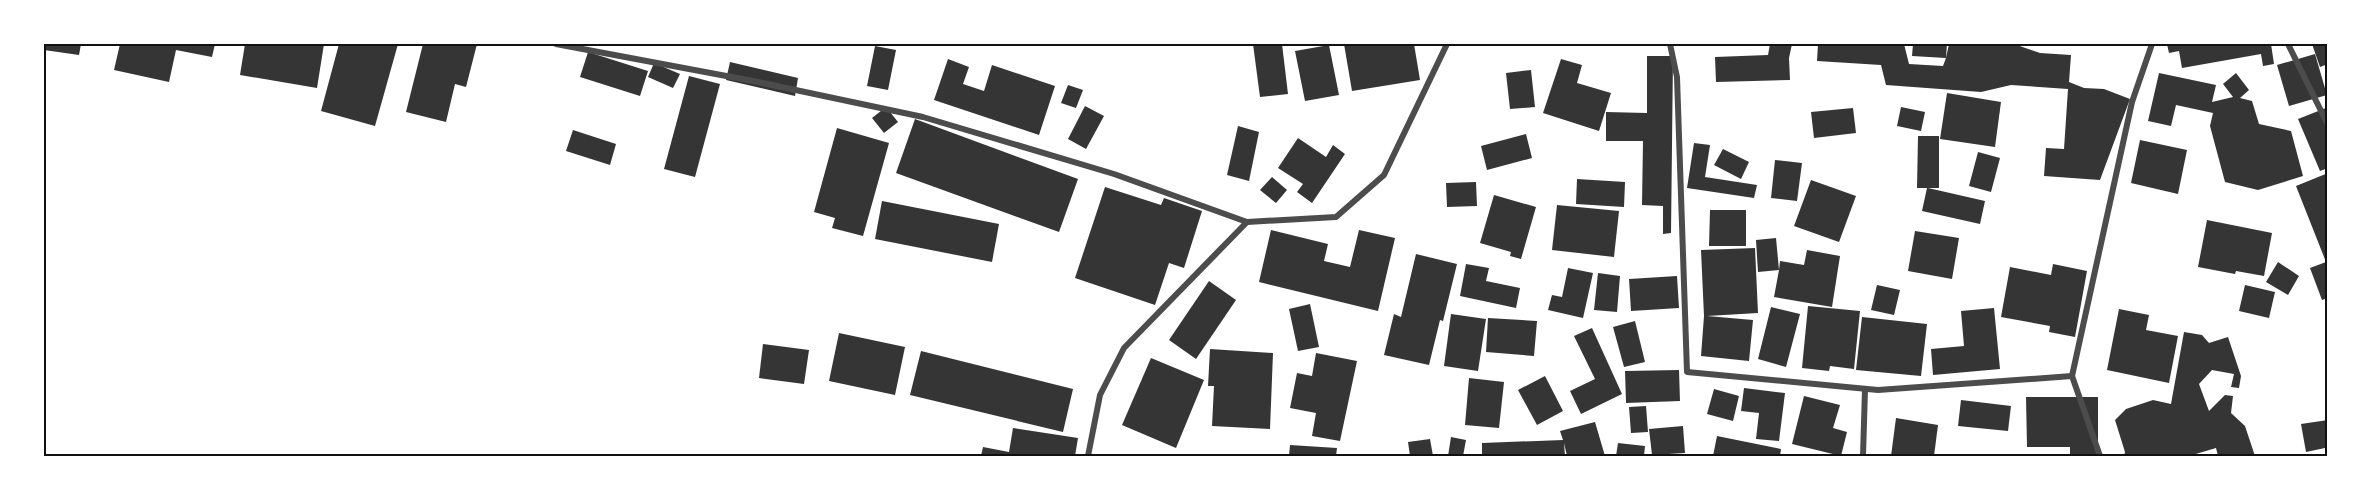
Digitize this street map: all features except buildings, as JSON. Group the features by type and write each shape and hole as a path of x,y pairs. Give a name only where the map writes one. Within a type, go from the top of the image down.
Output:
{"street":[{"path":"556,44 753,81 923,117 1114,174 1247,222 1336,217 1384,175 1447,44"},
{"path":"1670,44 1677,77 1687,372 1878,390 2072,375"},
{"path":"2100,456 2072,375 2132,102 2152,44"},
{"path":"2288,44 2328,125"},
{"path":"1088,456 1100,395 1124,348 1247,222"},
{"path":"1863,456 1865,389"}]}
